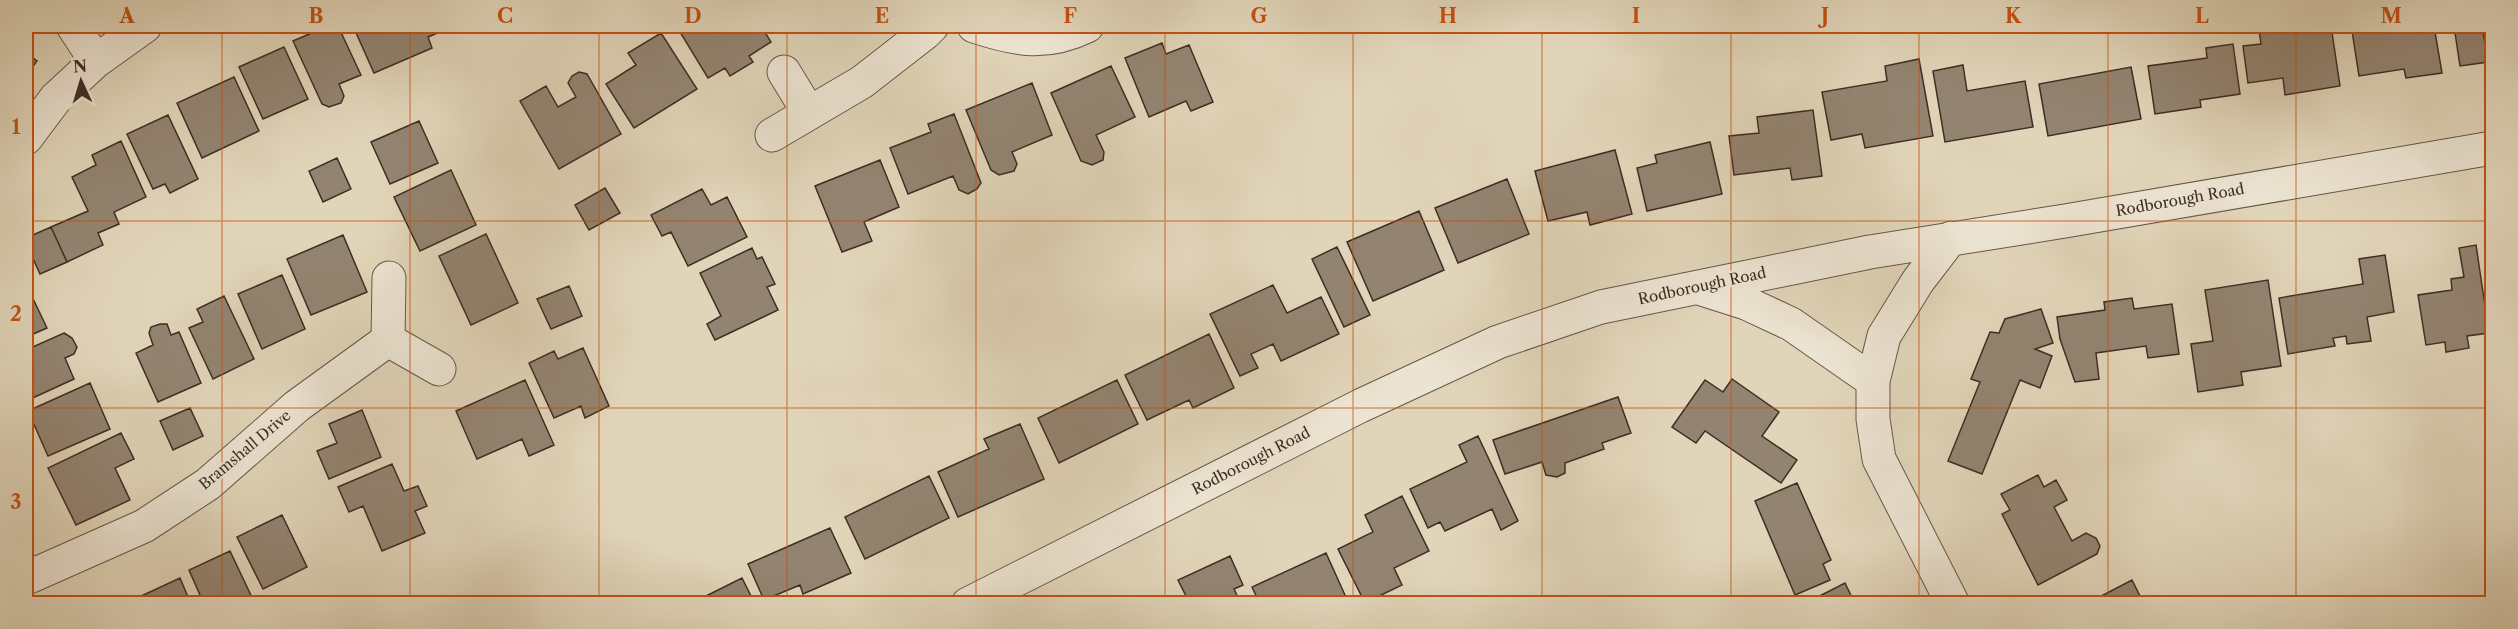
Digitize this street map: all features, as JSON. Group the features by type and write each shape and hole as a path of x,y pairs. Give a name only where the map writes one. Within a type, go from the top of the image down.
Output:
{"street":[{"path":"73,26 96,61"},
{"path":"26,138 56,98 96,61 145,26"},
{"path":"772,135 862,82 932,26"},
{"path":"974,26 1006,36 1039,40 1061,37 1087,26"},
{"path":"784,72 809,113"},
{"name":"Rodborough Road","path":"968,603 1360,405 1498,342 1601,307 1951,238 2065,221 2493,148"},
{"path":"1951,238 1918,281 1884,336 1874,381 1873,419 1879,459 1953,603"},
{"path":"389,278 388,340 438,369"},
{"path":"1696,287 1746,303 1791,324 1874,381"},
{"name":"Bramshall Drive","path":"27,575 144,526 208,484 297,406 388,340"}],"building":[{"path":"328,26 338,26 361,75 339,84 344,96 341,103 329,107 322,104 293,41"},
{"path":"353,26 440,26 442,31 428,37 432,48 374,73"},
{"path":"691,26 761,26 771,42 749,56 753,62 730,76 725,68 708,78 680,32"},
{"path":"2282,26 2302,26 2303,30 2331,26 2340,86 2285,95 2283,78 2248,83 2243,46 2261,44 2259,30"},
{"path":"2388,26 2434,26 2442,73 2406,78 2404,69 2359,76 2352,31"},
{"path":"2454,26 2492,26 2492,31 2483,32 2488,62 2460,66"},
{"path":"661,33 697,89 634,128 606,84 636,65 628,53"},
{"path":"1162,43 1166,54 1189,45 1213,102 1191,111 1186,101 1149,117 1125,58"},
{"path":"2233,44 2240,94 2200,100 2201,107 2155,114 2148,66 2207,58 2206,48"},
{"path":"284,47 308,99 263,119 239,67"},
{"path":"26,53 37,61 26,76"},
{"path":"1919,59 1933,136 1865,148 1862,134 1831,140 1822,92 1887,81 1885,66"},
{"path":"1963,65 1967,91 2025,81 2033,127 1945,142 1933,71"},
{"path":"1111,66 1135,117 1096,135 1104,152 1103,160 1092,165 1081,161 1051,93"},
{"path":"2131,67 2141,119 2048,136 2039,84"},
{"path":"579,72 587,74 621,134 559,169 520,101 546,86 558,107 576,97 568,83 572,76"},
{"path":"234,77 259,131 202,158 177,103"},
{"path":"1032,83 1052,135 1012,152 1017,164 1014,171 999,175 991,170 966,110"},
{"path":"1813,110 1822,176 1792,180 1790,168 1734,175 1729,136 1759,133 1757,117"},
{"path":"954,114 981,183 977,189 968,194 959,190 953,176 908,194 890,148 931,132 928,124"},
{"path":"168,115 198,179 170,193 165,184 153,189 127,134"},
{"path":"419,121 438,163 390,184 371,142"},
{"path":"121,141 146,197 114,212 119,224 98,233 103,245 67,262 51,227 88,211 72,177 96,165 92,155"},
{"path":"1710,142 1722,194 1647,211 1637,168 1657,163 1655,155"},
{"path":"1615,150 1632,214 1590,225 1587,212 1548,221 1535,171"},
{"path":"337,158 351,189 323,202 309,171"},
{"path":"880,160 899,207 864,222 872,241 842,252 815,186"},
{"path":"451,170 476,225 420,251 394,197"},
{"path":"1507,179 1529,234 1458,263 1435,208"},
{"path":"605,188 620,213 589,230 575,205"},
{"path":"702,189 711,205 727,197 747,237 688,266 671,232 662,236 651,215"},
{"path":"1419,211 1444,270 1373,301 1347,242"},
{"path":"51,227 67,262 40,274 26,243 26,238"},
{"path":"486,234 518,303 471,325 439,256"},
{"path":"343,235 367,292 311,315 287,259"},
{"path":"2476,245 2489,333 2467,336 2469,348 2446,352 2445,342 2426,345 2418,295 2452,290 2451,279 2464,277 2459,248"},
{"path":"1337,247 1370,315 1344,327 1312,259"},
{"path":"752,248 757,259 762,257 775,284 767,287 778,310 715,340 707,324 721,316 700,273"},
{"path":"2385,255 2394,312 2367,317 2371,341 2347,344 2346,336 2333,338 2335,346 2288,354 2279,298 2363,284 2359,259"},
{"path":"282,275 305,329 262,349 238,294"},
{"path":"2268,280 2281,366 2241,372 2243,385 2198,392 2191,344 2213,341 2205,290"},
{"path":"26,284 47,328 26,337"},
{"path":"1273,285 1287,313 1321,297 1339,334 1281,361 1273,344 1251,354 1258,368 1240,376 1210,314"},
{"path":"569,286 582,316 551,329 537,299"},
{"path":"224,296 254,359 213,379 189,328 203,322 197,309"},
{"path":"2132,298 2134,309 2172,304 2179,354 2148,358 2146,346 2096,353 2099,379 2075,382 2060,339 2057,317 2105,310 2104,302"},
{"path":"2041,309 2053,343 2035,349 2052,356 2040,388 2020,380 1982,474 1948,461 1980,382 1971,379 1990,332 1999,333 2005,319"},
{"path":"167,324 171,335 179,332 201,383 158,402 136,353 153,345 149,333 151,327"},
{"path":"64,333 72,338 77,347 74,354 65,358 74,379 26,401 26,350"},
{"path":"1209,334 1234,388 1193,408 1189,400 1147,420 1125,375"},
{"path":"583,348 609,406 585,418 581,406 554,418 529,363 554,351 558,359"},
{"path":"1732,379 1779,412 1762,436 1797,460 1781,483 1705,431 1696,443 1672,427 1705,380 1723,392"},
{"path":"525,380 554,445 529,456 522,439 477,459 456,411"},
{"path":"1117,380 1138,424 1059,463 1038,418"},
{"path":"90,383 110,429 48,456 28,411"},
{"path":"1618,397 1631,433 1602,443 1604,449 1565,463 1565,473 1557,477 1546,475 1542,462 1505,474 1493,440"},
{"path":"190,408 203,436 173,450 160,421"},
{"path":"362,410 381,457 329,479 317,451 337,443 329,424"},
{"path":"1020,424 1044,479 958,517 938,472 989,449 984,439"},
{"path":"121,433 134,459 115,468 130,500 76,525 48,468"},
{"path":"1478,436 1518,521 1501,530 1492,509 1445,531 1440,522 1428,528 1410,489 1467,462 1459,445"},
{"path":"392,464 404,491 418,486 427,506 415,511 425,533 382,551 363,506 349,512 338,487"},
{"path":"2038,475 2044,487 2056,480 2067,500 2054,507 2072,541 2086,533 2096,538 2100,546 2097,554 2038,585 2002,514 2010,510 2001,494"},
{"path":"929,476 949,518 865,559 845,517"},
{"path":"1797,483 1831,560 1823,564 1830,580 1795,595 1755,501"},
{"path":"1402,496 1429,551 1394,568 1402,585 1365,603 1338,549 1373,532 1365,515"},
{"path":"282,515 307,567 263,589 237,537"},
{"path":"830,528 851,573 803,594 800,585 764,600 748,564"},
{"path":"230,551 255,604 204,604 189,570"},
{"path":"1326,553 1349,604 1260,604 1252,587"},
{"path":"1230,556 1243,585 1234,589 1241,604 1171,604 1186,596 1178,580"},
{"path":"180,578 191,604 139,604 137,598"},
{"path":"742,578 755,604 690,604"},
{"path":"2132,580 2144,604 2086,604"},
{"path":"1845,583 1855,604 1804,604"}]}
